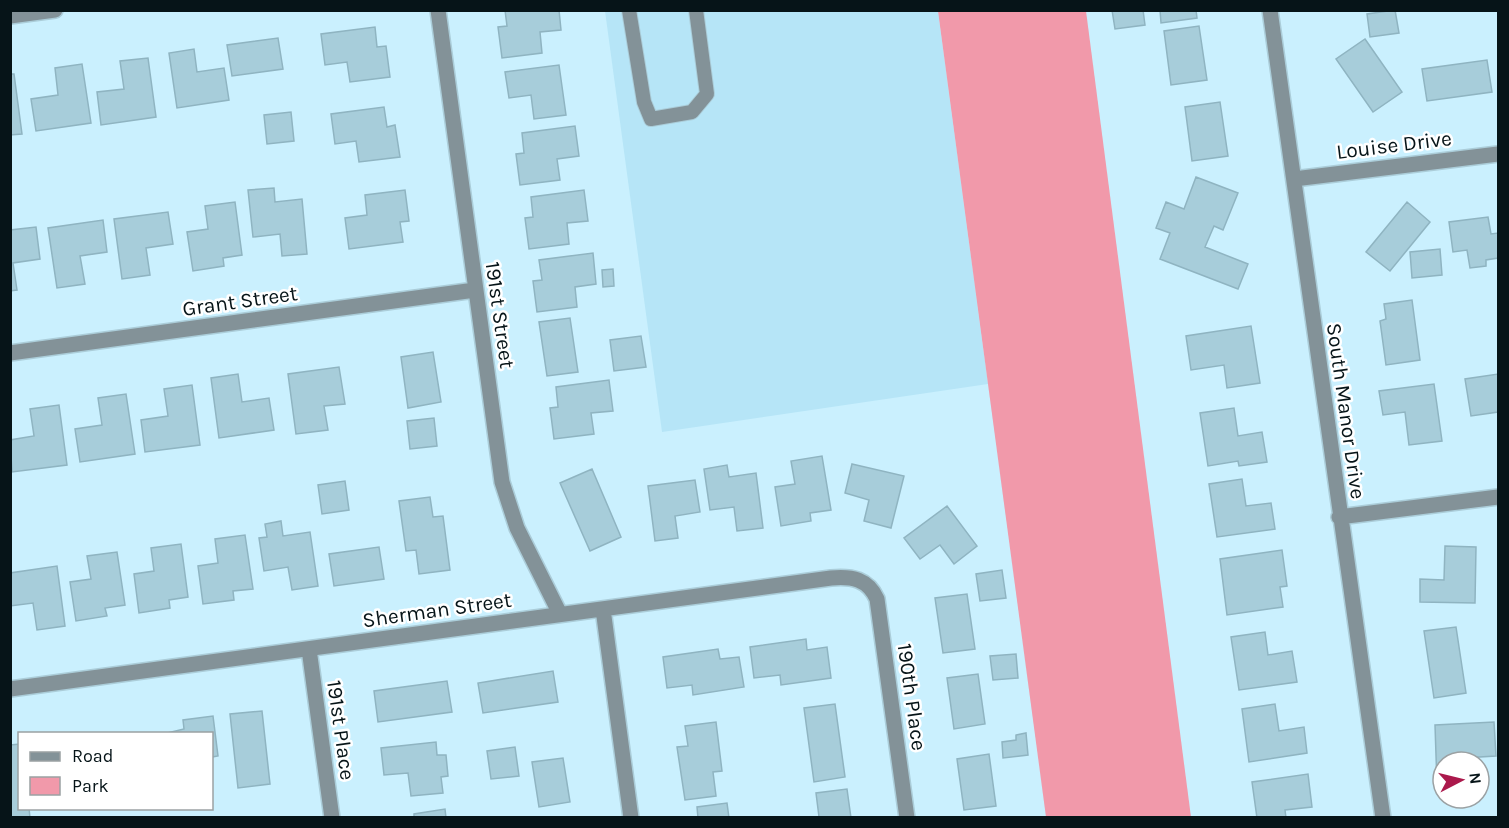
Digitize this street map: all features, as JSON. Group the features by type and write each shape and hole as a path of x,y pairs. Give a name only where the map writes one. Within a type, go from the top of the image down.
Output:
{"street":[{"path":"10,16 55,10"},
{"name":"191st Street","path":"438,10 502,482 517,528 560,614"},
{"name":"South Manor Drive","path":"1270,10 1339,517 1383,818"},
{"name":"Louise Drive","path":"1294,179 1498,154"},
{"name":"Grant Street","path":"10,353 475,291"},
{"path":"1339,517 1498,497"},
{"name":"Sherman Street","path":"10,688 842,577 853,578 868,584"},
{"name":"190th Place","path":"868,584 877,599 907,818"},
{"path":"603,609 631,818"},
{"name":"191st Place","path":"309,649 332,818"}],"lane":[{"path":"629,10 644,102 651,119 692,112 707,94 696,10"}],"shaded area":[{"path":"605,11 938,11 988,384 662,432"}],"green space":[{"path":"938,11 1086,11 1191,817 1046,817"}],"building":[{"path":"505,10 559,10 561,30 540,32 542,53 502,58 498,27 507,26"},
{"path":"1112,10 1143,10 1145,25 1115,29"},
{"path":"1160,10 1196,10 1197,18 1161,23"},
{"path":"1395,10 1399,33 1370,37 1367,14"},
{"path":"1199,26 1207,80 1171,85 1164,31"},
{"path":"375,27 377,47 386,46 390,77 350,82 347,62 325,65 321,34"},
{"path":"278,38 283,69 232,76 227,45"},
{"path":"1365,39 1402,92 1373,112 1336,59"},
{"path":"194,49 197,72 224,68 229,100 177,108 169,53"},
{"path":"148,58 156,117 101,125 97,92 124,89 120,61"},
{"path":"1487,60 1492,92 1427,101 1422,69"},
{"path":"82,64 91,123 36,131 31,99 58,95 55,68"},
{"path":"559,65 566,115 534,119 531,95 509,98 505,72"},
{"path":"10,74 14,74 22,134 10,135"},
{"path":"1220,102 1228,156 1192,161 1185,107"},
{"path":"384,107 387,127 395,125 400,157 359,162 356,141 335,144 331,114"},
{"path":"291,112 294,141 267,144 264,115"},
{"path":"575,126 579,156 557,159 560,180 520,185 516,154 524,153 522,133"},
{"path":"1196,177 1238,193 1223,230 1214,226 1205,247 1248,264 1238,289 1160,259 1170,233 1156,228 1166,202 1184,209"},
{"path":"274,188 275,202 302,199 307,254 282,256 280,234 253,237 248,190"},
{"path":"405,190 409,221 400,222 403,242 349,249 345,218 367,215 365,195"},
{"path":"584,190 588,221 567,223 569,244 529,249 525,218 533,217 531,197"},
{"path":"235,202 242,255 223,258 224,266 193,271 187,232 208,229 205,206"},
{"path":"1407,202 1430,222 1390,271 1366,252"},
{"path":"168,212 173,244 146,248 150,275 122,279 114,219"},
{"path":"1488,217 1491,234 1498,233 1498,258 1486,260 1486,266 1470,268 1467,250 1453,252 1449,222"},
{"path":"103,220 107,252 80,256 85,284 57,288 48,228"},
{"path":"36,227 40,259 13,263 17,290 10,291 10,230"},
{"path":"1440,249 1442,275 1412,278 1410,252"},
{"path":"593,253 596,284 575,287 577,307 537,312 533,281 542,280 539,260"},
{"path":"613,269 614,286 603,287 602,270"},
{"path":"1412,300 1420,360 1386,365 1380,321 1386,319 1384,304"},
{"path":"570,318 578,372 547,376 539,322"},
{"path":"1251,326 1260,383 1227,388 1224,365 1191,370 1186,336"},
{"path":"641,336 646,367 614,371 610,340"},
{"path":"433,352 441,402 408,408 401,357"},
{"path":"339,367 345,404 324,406 328,430 296,434 288,374"},
{"path":"238,374 242,402 269,398 274,430 219,438 211,378"},
{"path":"1498,374 1498,412 1471,416 1465,379"},
{"path":"609,380 613,411 591,413 594,434 554,439 550,408 558,407 556,387"},
{"path":"1434,384 1442,441 1409,445 1405,412 1383,415 1379,391"},
{"path":"192,385 200,445 145,452 141,420 168,416 164,389"},
{"path":"126,394 135,454 80,462 75,429 102,425 98,398"},
{"path":"59,405 67,465 12,472 10,440 34,436 30,409"},
{"path":"1234,408 1238,436 1262,432 1267,462 1239,466 1238,461 1208,466 1200,413"},
{"path":"434,418 437,446 410,449 407,421"},
{"path":"822,456 831,510 810,513 811,521 781,526 775,487 795,484 791,461"},
{"path":"852,464 904,476 891,528 864,521 869,500 845,493"},
{"path":"727,465 729,477 756,473 763,528 737,531 734,507 710,510 704,469"},
{"path":"592,469 621,537 590,551 560,483"},
{"path":"1242,479 1246,506 1271,503 1275,529 1217,537 1209,484"},
{"path":"695,480 700,512 675,516 678,538 655,541 648,486"},
{"path":"345,481 349,510 322,514 318,485"},
{"path":"430,497 433,517 443,516 450,570 419,574 416,550 406,551 399,501"},
{"path":"947,506 977,546 954,564 940,545 920,559 904,538"},
{"path":"281,521 283,536 310,532 318,586 292,590 288,567 264,571 259,538 267,537 265,524"},
{"path":"245,535 253,589 233,591 234,600 203,604 198,566 218,563 215,539"},
{"path":"181,544 188,597 169,600 170,608 139,613 134,574 154,571 151,548"},
{"path":"1445,546 1476,547 1475,603 1420,602 1420,579 1444,580"},
{"path":"379,547 384,579 334,586 329,554"},
{"path":"1282,550 1287,586 1280,587 1283,607 1227,615 1220,559"},
{"path":"117,552 125,605 105,608 107,616 76,621 70,582 91,579 87,556"},
{"path":"57,566 65,626 37,630 33,603 10,606 10,573"},
{"path":"1002,570 1006,598 980,601 976,574"},
{"path":"967,594 975,649 943,653 935,598"},
{"path":"1456,627 1466,693 1434,698 1424,631"},
{"path":"1265,632 1268,655 1292,651 1297,682 1239,690 1231,637"},
{"path":"806,639 807,650 827,647 831,678 781,685 780,675 754,678 750,647"},
{"path":"718,649 720,659 739,657 744,687 693,695 692,685 667,688 663,657"},
{"path":"1016,654 1018,678 993,680 990,656"},
{"path":"553,671 558,702 483,713 478,683"},
{"path":"978,674 985,724 954,729 947,678"},
{"path":"447,681 452,712 378,722 374,691"},
{"path":"835,704 845,777 814,782 804,708"},
{"path":"1275,704 1279,731 1304,727 1307,753 1249,762 1242,709"},
{"path":"262,711 270,784 238,788 230,714"},
{"path":"213,716 218,756 213,757 213,732 171,732 184,729 183,720"},
{"path":"716,722 722,771 713,772 716,796 685,800 677,747 688,746 685,726"},
{"path":"1494,722 1496,756 1491,756 1491,750 1436,750 1435,725"},
{"path":"1026,733 1028,755 1003,758 1002,742 1016,740 1016,735"},
{"path":"436,742 437,755 446,755 448,776 441,777 443,793 411,796 408,773 384,775 381,748"},
{"path":"18,744 18,810 29,810 30,818 10,818 10,745"},
{"path":"515,747 519,776 491,779 487,751"},
{"path":"989,754 996,806 964,810 957,759"},
{"path":"563,758 570,802 539,807 532,762"},
{"path":"1308,774 1312,807 1285,810 1286,818 1257,818 1252,782"},
{"path":"847,789 851,818 816,818 819,817 816,793"},
{"path":"727,803 729,818 698,818 697,807"},
{"path":"445,809 446,818 414,818 414,814"}]}
